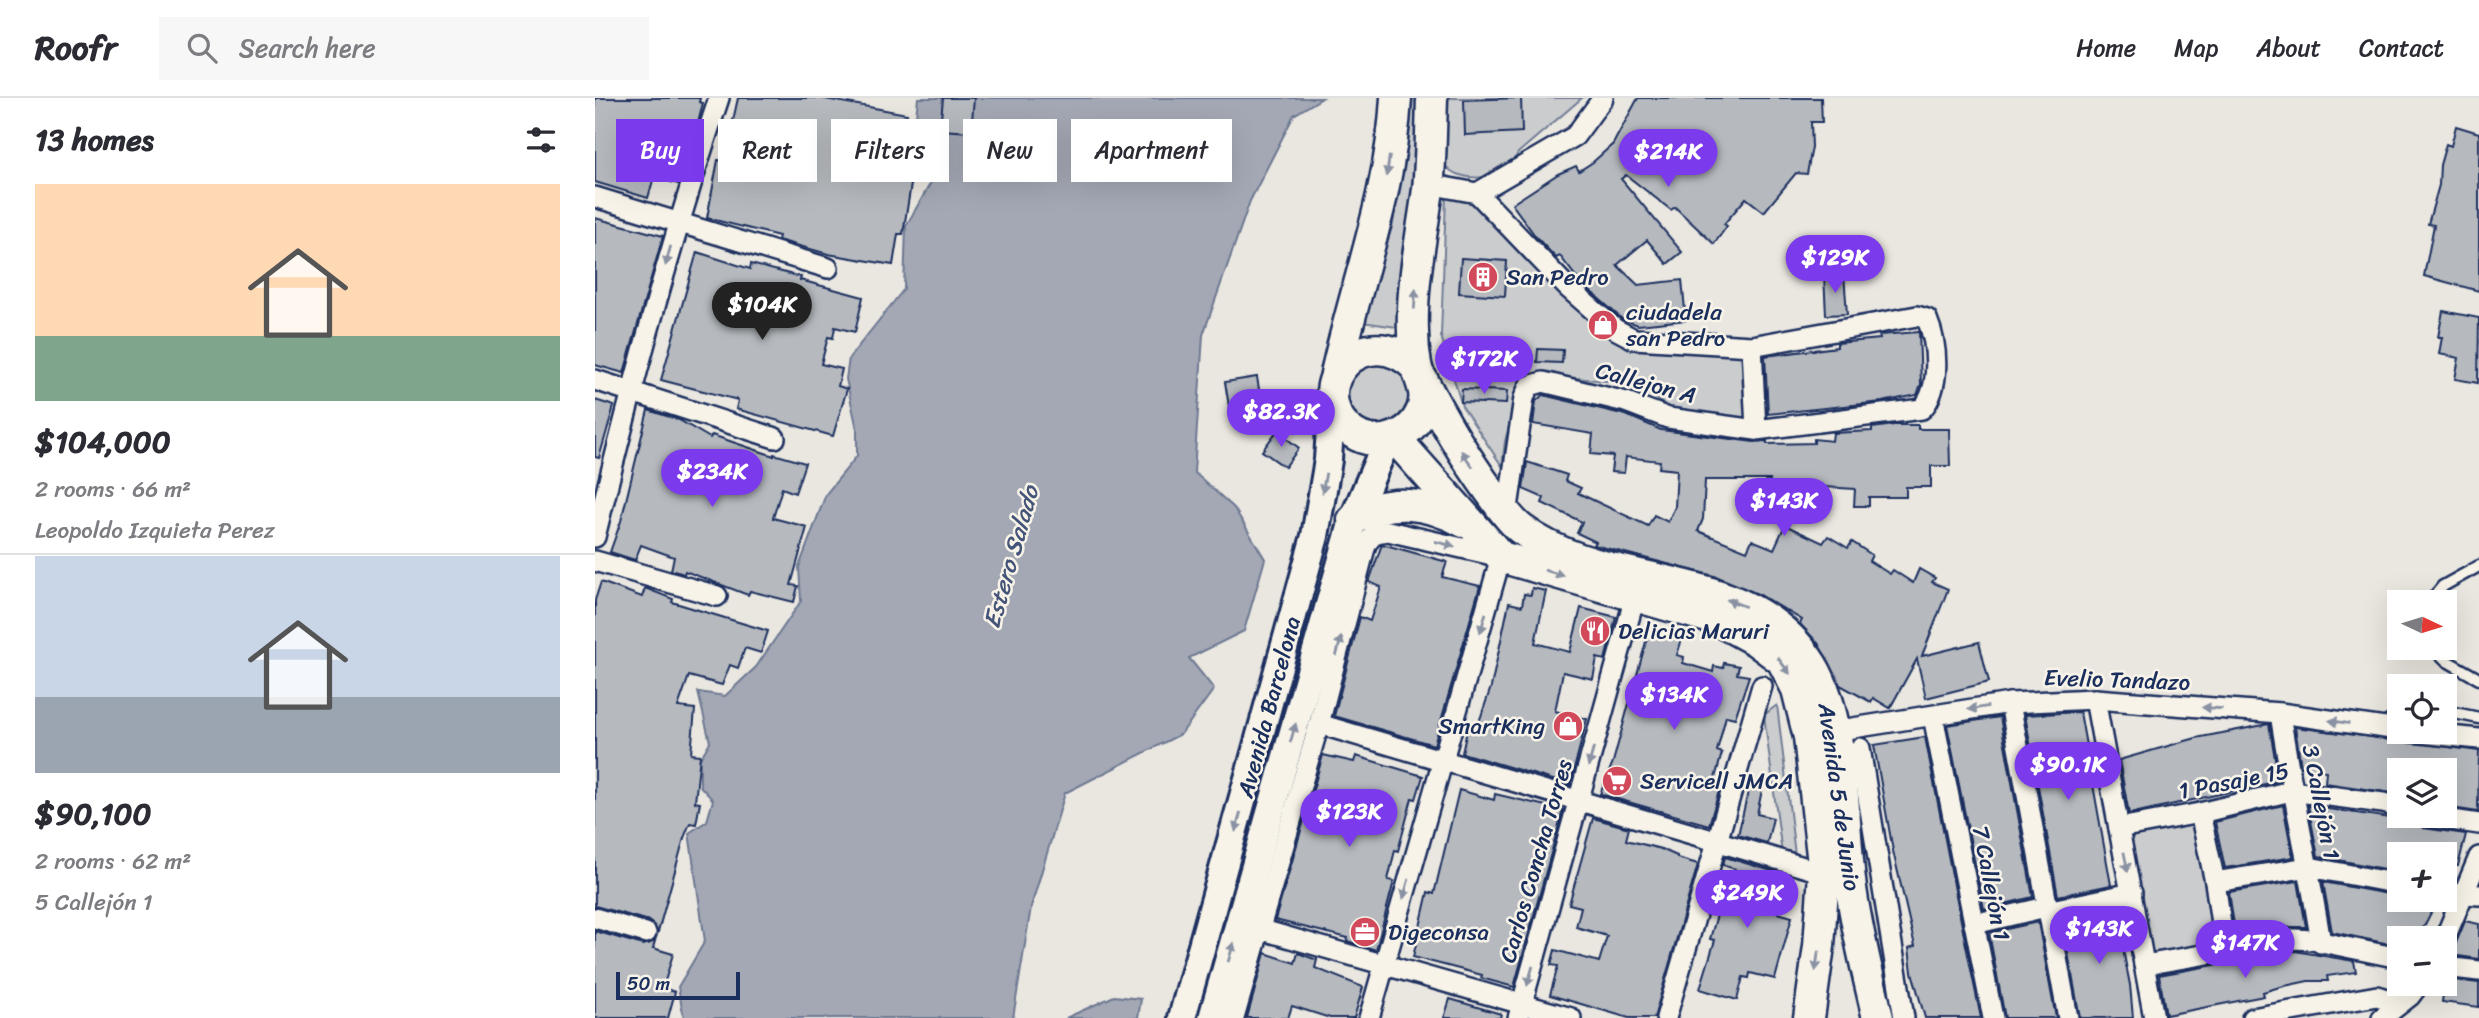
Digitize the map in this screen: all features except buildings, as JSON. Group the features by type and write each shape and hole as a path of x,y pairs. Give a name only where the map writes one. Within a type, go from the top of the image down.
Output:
{"main road":[{"name":"Avenida Barcelona","path":"1182,1018 1314,536 1328,460 1334,384 1347,325 1374,239 1387,175 1396,98"},
{"path":"1419,373 1393,350 1379,348 1353,356 1334,384 1333,405 1348,429 1373,441 1391,439 1417,421 1425,394 1419,373 1413,316 1428,184 1432,98"},
{"name":"Avenida 5 de Junio","path":"1419,373 1450,434 1519,528 1542,543 1570,555 1672,583 1756,611 1797,645 1813,667 1827,699 1834,732 1851,890 1878,1018"},
{"name":"Avenida Barcelona","path":"1212,1018 1353,520 1391,439"},
{"name":"Avenida 5 de Junio","path":"1391,439 1501,557 1728,625 1755,640 1781,660 1797,688 1809,737 1823,873 1819,946 1809,1018"},
{"path":"1353,520 1367,510 1403,505 1440,509 1470,526"}],"street":[{"path":"595,537 630,391 677,221 719,98"},
{"path":"1477,193 1575,136 1603,98"},
{"path":"1428,184 1477,193 1567,287 1625,337 1752,346 1756,430"},
{"path":"595,197 828,268"},
{"name":"Callejon A","path":"1507,514 1524,398 1529,386 1543,382 1626,402 1668,418 1756,430 1922,409 1932,398 1935,385 1931,329 1927,319 1917,316 1752,346"},
{"path":"595,380 775,438"},
{"path":"1234,1018 1319,724 1366,544 1375,533 1388,531 1501,557 1369,1018"},
{"path":"595,561 717,596"},
{"name":"Carlos Concha Torres","path":"1520,1011 1635,597"},
{"path":"1666,1018 1714,843 1762,686"},
{"path":"2095,699 2154,1018"},
{"name":"Evelio Tandazo","path":"1834,732 2010,703 2095,699 2280,713 2387,729"},
{"path":"2010,703 2068,1018"},
{"name":"3 Callejón 1","path":"2280,713 2291,791 2309,867 2322,943"},
{"name":"7 Callejón 1","path":"1933,716 1993,1018"},
{"path":"1319,724 1579,799 1714,843 1823,873"},
{"path":"2457,737 2479,739"},
{"path":"1860,748 1904,1018"},
{"name":"1 Pasaje 15","path":"2119,828 2200,813 2291,791 2387,805"},
{"path":"2200,813 2215,882 2225,951"},
{"path":"2457,821 2479,824"},
{"path":"2450,926 2479,857"},
{"path":"2215,882 2309,867 2387,882"},
{"path":"1974,924 2132,894"},
{"path":"595,918 646,933"},
{"path":"1259,929 1384,965 1520,1011 1570,1018"},
{"path":"1860,936 1889,931"},
{"path":"2144,965 2225,951 2260,949 2294,939 2387,956"},
{"path":"2457,968 2479,971"},
{"path":"2252,1018 2377,996 2399,1003"},
{"path":"2382,1018 2410,996"}],"lane":[{"path":"2440,590 2479,566"},
{"path":"2446,660 2479,679"},
{"path":"2457,713 2479,718"},
{"path":"2379,728 2387,722"}],"shaded area":[{"path":"1410,98 1427,98 1397,327 1362,322 1393,224"},
{"path":"1446,98 1582,98 1518,153 1507,169 1489,176 1468,177 1451,171 1445,165"},
{"path":"1446,196 1475,203 1562,293 1636,349 1749,353 1748,420 1674,411 1634,384 1538,374 1521,382 1505,441 1502,466 1462,406 1441,336"},
{"path":"1376,360 1405,372 1413,403 1400,422 1378,429 1357,420 1346,400 1349,377"},
{"path":"1777,705 1796,863 1782,854 1764,715"},
{"path":"2200,820 2222,943 2152,955 2130,833"}],"water":[{"name":"Estero Salado","path":"918,98 1322,98 1294,115 1250,201 1203,335 1194,472 1234,508 1265,559 1244,631 1189,658 1214,689 1181,734 1065,793 1031,907 1013,1018 684,1018 678,987 705,941 689,833 707,821 713,800 700,786 700,759 710,742 698,692 725,696 756,667 801,601 799,567 826,494 857,456 857,429 846,379 849,358 904,289 906,226 931,182 949,182 949,119 916,119"},
{"path":"1114,996 1141,999 1138,1018 1066,1018"}],"place":[{"name":"San Pedro","path":"1483,277"},
{"name":"ciudadela san Pedro","path":"1603,325"},
{"name":"Delicias Maruri","path":"1595,631"},
{"name":"SmartKing","path":"1568,726"},
{"name":"Servicell JMCA","path":"1617,781"},
{"name":"Digeconsa","path":"1365,932"}]}
